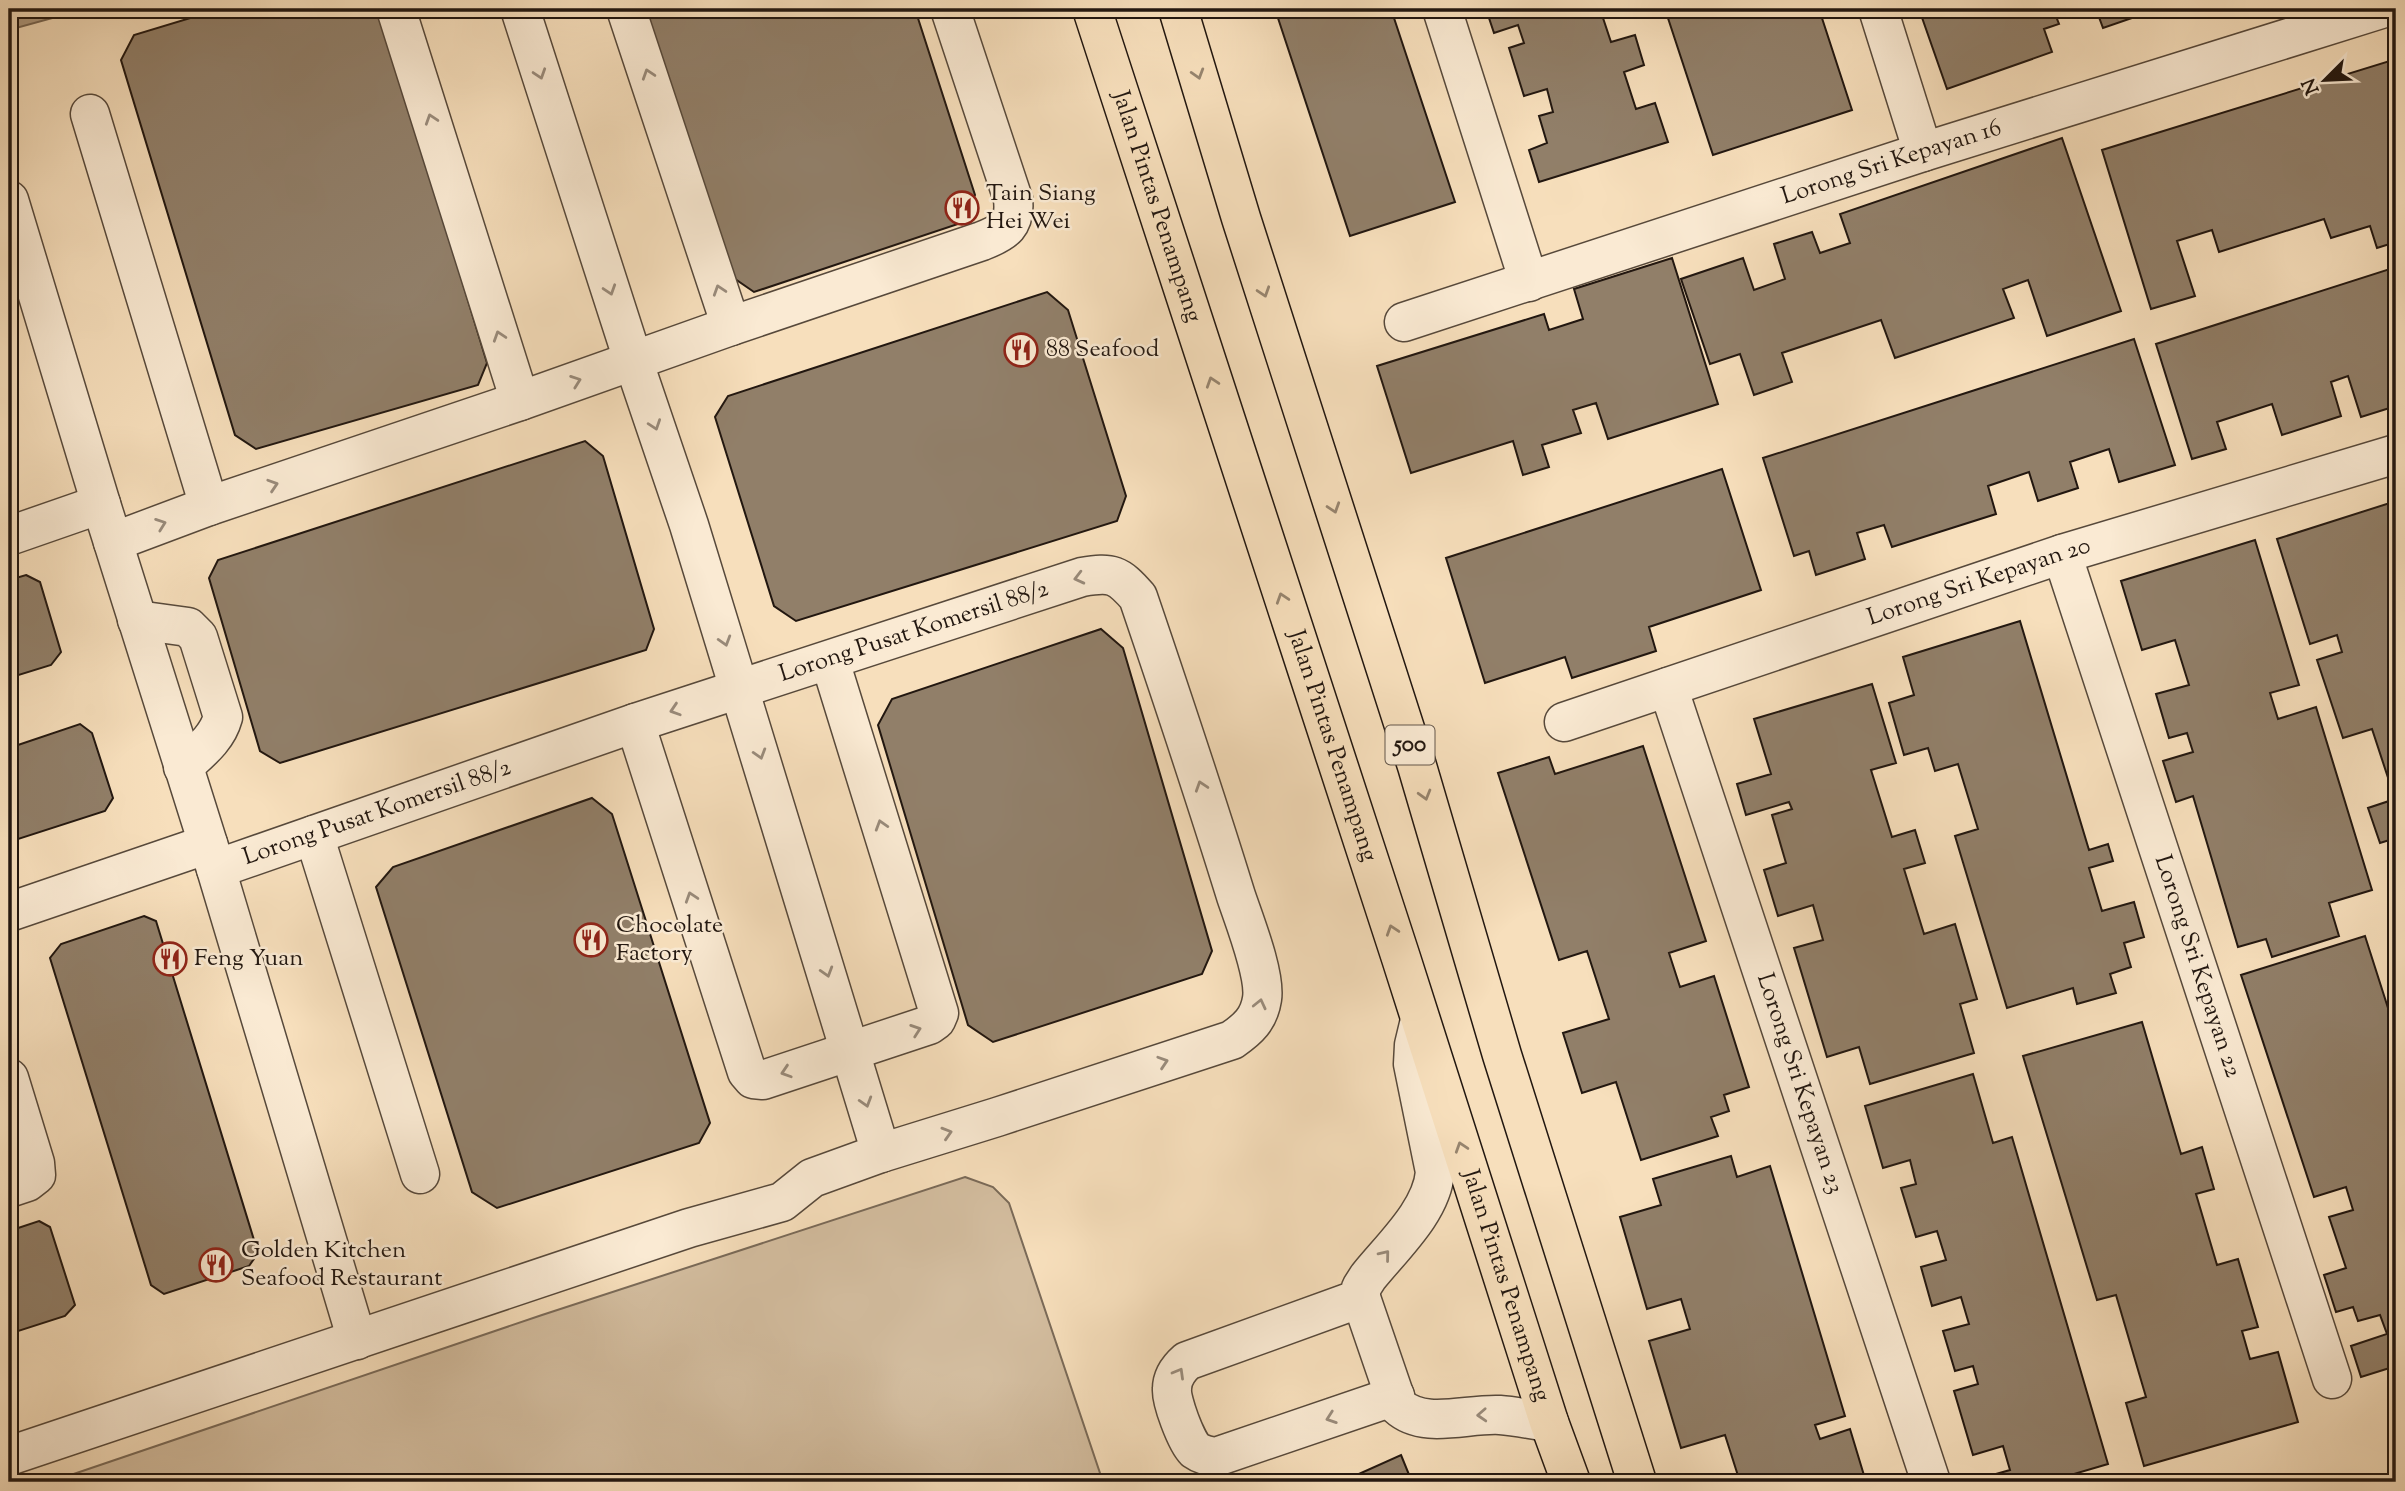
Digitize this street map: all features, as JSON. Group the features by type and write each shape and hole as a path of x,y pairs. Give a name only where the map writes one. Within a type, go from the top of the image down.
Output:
{"main road":[{"name":"Jalan Pintas Penampang","path":"1092,9 1549,1422 1571,1482"},
{"name":"500","path":"1178,9 1241,218 1417,766 1502,1055 1637,1482"}],"street":[{"path":"396,9 520,401"},
{"path":"520,9 632,360 689,525 881,1153"},
{"path":"626,9 731,326"},
{"path":"113,542 209,506 998,235 1007,227 1014,214 1013,199 950,9"},
{"path":"1442,9 1529,282"},
{"path":"1878,9 1923,152"},
{"name":"Lorong Sri Kepayan 16","path":"1404,322 1923,152 2316,18 2381,9"},
{"path":"90,114 209,506"},
{"path":"9,200 212,857 357,1340"},
{"name":"Lorong Sri Kepayan 20","path":"1564,722 2062,554 2396,454"},
{"path":"9,536 101,504"},
{"name":"Lorong Sri Kepayan 22","path":"2062,554 2332,1380"},
{"name":"Lorong Pusat Komersil 88/2","path":"9,912 212,857 314,835 635,723 1082,577 1104,573 1124,581 1138,597 1189,747 1263,996 1258,1014 1250,1028 1232,1040 881,1153 812,1178 782,1202 689,1228 9,1456"},
{"path":"137,620 188,627 198,637 223,717 220,729 211,741 183,766"},
{"path":"635,723 747,1072 753,1079 763,1080 929,1025 936,1020 939,1013 830,660"},
{"name":"Lorong Sri Kepayan 23","path":"1668,687 1931,1482"},
{"path":"314,835 420,1174"},
{"path":"1420,1020 1413,1065 1435,1172 1434,1186 1427,1204 1368,1277 1361,1288 1362,1298 1398,1406 1407,1414 1419,1418 1498,1415 1549,1422"},
{"path":"9,1078 36,1174 27,1182 9,1188"},
{"path":"1362,1298 1187,1361 1178,1369 1174,1379 1171,1390 1173,1400 1189,1442 1204,1456 1216,1457 1395,1396"}],"shaded area":[{"path":"19,9 85,9 9,30 9,12"},
{"path":"965,1177 993,1187 1009,1203 1103,1482 50,1482 542,1315"}],"building":[{"path":"220,9 380,9 487,363 478,385 256,449 235,435 121,60 134,35"},
{"path":"644,9 915,9 975,195 964,222 754,292 728,274"},
{"path":"1275,9 1391,9 1455,202 1350,236"},
{"path":"1486,9 1600,9 1611,42 1635,35 1644,65 1624,72 1636,109 1655,103 1668,142 1539,182 1529,150 1547,143 1539,116 1553,112 1547,89 1524,96 1509,48 1524,43 1518,25 1494,33"},
{"path":"1665,9 1819,9 1852,110 1713,155"},
{"path":"1919,9 2053,9 2059,24 2044,29 2052,52 1947,89"},
{"path":"2096,9 2158,9 2103,28"},
{"path":"2396,59 2396,242 2377,248 2370,226 2331,238 2324,219 2219,252 2212,230 2177,241 2195,296 2151,309 2102,150"},
{"path":"2062,138 2121,311 2047,336 2028,280 2003,289 2014,318 1895,358 1881,320 1782,353 1792,382 1754,395 1740,354 1710,364 1681,279 1743,258 1754,290 1785,279 1774,244 1812,232 1820,253 1850,243 1840,214"},
{"path":"1672,258 1718,404 1608,439 1596,403 1573,410 1581,433 1542,445 1549,467 1523,475 1513,441 1411,473 1377,366 1544,314 1549,330 1583,319 1574,289"},
{"path":"2396,267 2396,406 2361,417 2348,376 2331,382 2341,416 2282,435 2272,404 2217,422 2226,449 2192,459 2156,344"},
{"path":"1047,292 1068,310 1126,496 1117,521 796,621 774,606 715,417 728,396"},
{"path":"2134,339 2175,465 2119,482 2109,449 2070,462 2078,488 2038,501 2029,472 1988,486 1996,514 1892,547 1884,525 1857,533 1865,559 1816,575 1809,551 1794,556 1763,458"},
{"path":"585,441 603,456 654,629 646,650 280,763 260,751 209,578 218,560"},
{"path":"1722,469 1761,590 1649,627 1656,651 1572,678 1565,657 1485,683 1446,558"},
{"path":"2393,502 2396,511 2396,838 2380,843 2368,808 2395,799 2372,729 2343,738 2317,660 2342,652 2337,635 2310,644 2277,539"},
{"path":"2255,540 2299,685 2270,693 2278,719 2316,707 2372,890 2329,903 2339,936 2272,957 2266,939 2238,947 2193,796 2176,802 2163,761 2193,752 2187,733 2169,738 2156,694 2189,685 2175,640 2142,650 2121,581"},
{"path":"26,575 40,582 61,652 51,665 9,678 9,580"},
{"path":"2020,621 2089,850 2108,844 2113,861 2089,868 2102,911 2134,902 2144,937 2124,943 2131,967 2110,974 2116,993 2077,1004 2073,988 2007,1008 1955,836 1978,829 1958,764 1935,771 1928,748 1904,755 1889,703 1914,695 1903,657"},
{"path":"1101,629 1123,648 1212,951 1202,974 993,1042 968,1025 878,725 892,699"},
{"path":"1872,684 1896,763 1871,770 1892,837 1915,830 1925,863 1904,869 1924,934 1955,924 1977,999 1960,1004 1974,1053 1870,1084 1859,1047 1827,1057 1794,948 1823,940 1813,905 1778,916 1764,870 1786,863 1772,815 1792,809 1789,802 1746,815 1737,784 1771,774 1754,719"},
{"path":"80,724 92,733 113,798 105,811 9,842 9,748"},
{"path":"1643,746 1706,941 1669,953 1680,987 1714,976 1749,1087 1724,1095 1729,1111 1711,1117 1718,1136 1641,1160 1616,1082 1582,1093 1563,1033 1609,1019 1587,951 1559,960 1498,773 1549,757 1555,774"},
{"path":"592,798 612,814 710,1123 699,1143 497,1208 472,1192 376,887 393,867"},
{"path":"2396,873 2396,897 2389,875"},
{"path":"144,916 156,921 258,1253 249,1266 164,1294 151,1285 50,958 61,944"},
{"path":"2365,936 2396,1033 2396,1366 2361,1377 2351,1346 2387,1334 2380,1315 2358,1321 2353,1307 2336,1312 2324,1275 2346,1268 2329,1217 2353,1210 2346,1187 2314,1197 2241,975"},
{"path":"2142,1022 2181,1154 2202,1147 2214,1189 2196,1194 2217,1265 2238,1259 2258,1327 2242,1331 2250,1359 2278,1352 2298,1422 2144,1466 2126,1403 2146,1397 2116,1295 2097,1300 2023,1056"},
{"path":"1973,1074 1993,1143 2012,1137 2108,1464 2060,1478 2062,1482 1991,1482 1989,1476 2010,1470 2003,1446 1973,1455 1954,1391 1978,1384 1973,1366 1955,1371 1943,1331 1969,1324 1961,1297 1932,1306 1921,1267 1946,1260 1937,1231 1916,1237 1901,1188 1916,1184 1910,1160 1883,1168 1865,1106"},
{"path":"1731,1156 1737,1177 1770,1166 1845,1416 1815,1425 1820,1439 1850,1429 1866,1482 1740,1482 1725,1435 1681,1448 1649,1341 1690,1329 1681,1299 1647,1309 1620,1217 1661,1205 1653,1179"},
{"path":"39,1221 50,1227 75,1305 65,1316 9,1334 9,1231"},
{"path":"1401,1455 1412,1482 1341,1482"}],"place":[{"name":"Tain Siang Hei Wei","path":"962,208"},
{"name":"88 Seafood","path":"1021,350"},
{"name":"Chocolate Factory","path":"591,940"},
{"name":"Feng Yuan","path":"170,959"},
{"name":"Golden Kitchen Seafood Restaurant","path":"216,1265"}]}
